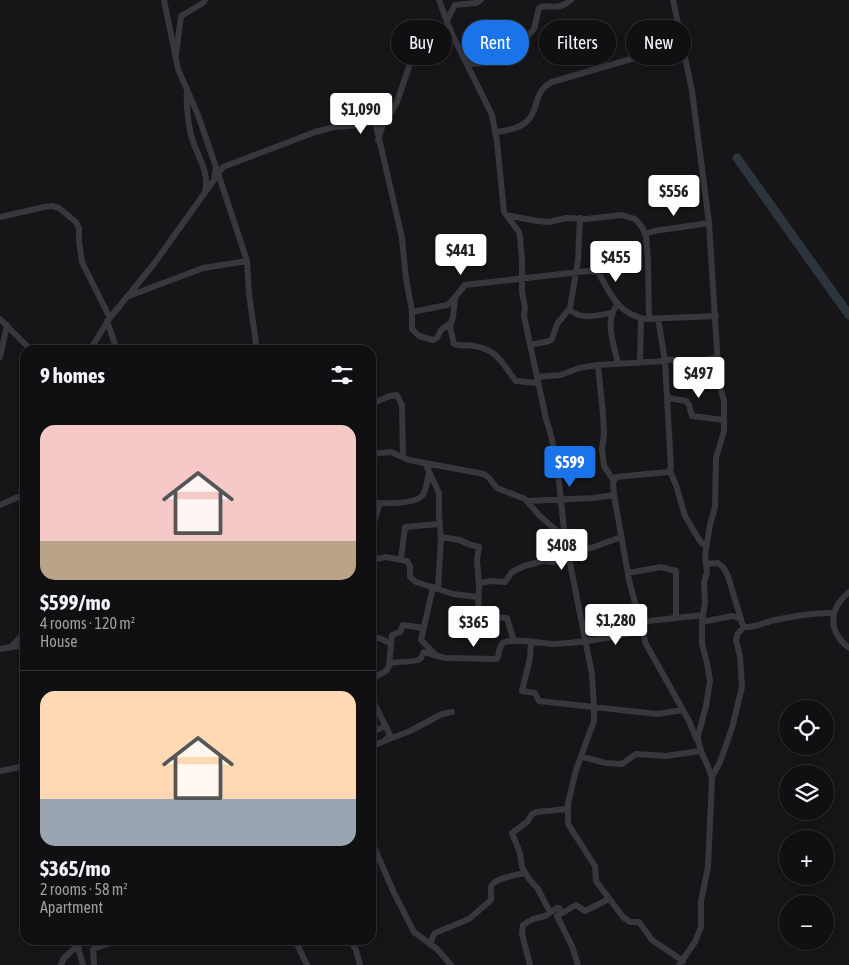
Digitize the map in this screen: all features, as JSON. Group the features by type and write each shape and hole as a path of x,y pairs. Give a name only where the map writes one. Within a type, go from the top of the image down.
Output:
{"street":[{"path":"164,0 178,69 198,115 216,167 214,180"},
{"path":"176,59 181,16 205,0"},
{"path":"439,0 446,20"},
{"path":"446,20 455,5 476,3 481,0"},
{"path":"529,34 534,29 538,8 542,6 556,8 571,0"},
{"path":"673,0 677,20"},
{"path":"452,34 462,54"},
{"path":"496,132 524,124 534,113 541,90 552,82 626,60"},
{"path":"378,140 386,118 397,102 410,65"},
{"path":"468,65 489,106 496,132 504,209 506,215 519,232 522,261 521,280 525,307 524,316 537,380 552,434 565,538 592,674 594,721 574,777 567,809 570,828 594,866 596,881 622,917 630,922 639,922 652,940 681,963 695,942 701,927 701,901 708,867 712,779 732,728 742,687 740,656 736,640 738,633 744,627 774,620 806,614 834,612"},
{"path":"687,65 709,222 720,389 724,402 724,431 716,458 715,511 710,525 707,544 702,618 702,644 710,681 698,741"},
{"path":"187,88 186,105 191,134 205,170 206,182 204,193"},
{"path":"93,345 108,319 153,265 223,167 315,132 386,118"},
{"path":"375,121 402,238 406,279 412,312 411,327 427,339 435,339 441,330 452,323"},
{"path":"218,173 247,261 249,294 256,345"},
{"path":"0,216 52,206 58,208 76,222 79,228 82,262 108,319 116,345"},
{"path":"506,215 536,222 549,222 566,218 622,215 630,216 638,222 645,234 648,259 645,318 640,362"},
{"path":"530,345 552,339 557,324 569,309 580,239 580,218"},
{"path":"645,234 662,229 709,222"},
{"path":"127,297 203,268 247,261"},
{"path":"412,312 447,305 465,285 521,280 576,271 596,271 617,305 624,311 645,318 716,316"},
{"path":"455,298 450,329 455,344 462,346 472,345 490,350 502,361 515,380 537,380 561,375 579,368 598,365 665,360 682,360 691,364 718,357"},
{"path":"617,305 612,313 611,332 618,363"},
{"path":"569,309 576,314 585,316 612,313"},
{"path":"0,318 26,345"},
{"path":"658,318 665,360 668,398 670,471 676,485 684,516 700,541 707,544"},
{"path":"0,357 2,335 7,325"},
{"path":"598,365 603,414 604,434 602,449 604,466 614,481 614,495 621,537 642,631 648,650 683,710 698,741 700,751 712,779"},
{"path":"376,402 390,396 397,395 399,397 402,405 404,458"},
{"path":"668,398 686,401 692,416 724,420"},
{"path":"376,454 391,452 404,458 425,463 484,474 490,478 497,488 527,501 540,516 565,538"},
{"path":"425,463 438,493 441,537 435,588 421,641 436,655"},
{"path":"614,481 618,476 670,471"},
{"path":"376,503 394,503 418,499 424,493 429,473"},
{"path":"527,501 594,498 614,495"},
{"path":"0,505 20,496"},
{"path":"376,515 380,503"},
{"path":"401,559 405,527 439,524"},
{"path":"441,537 462,540 468,544 479,546 477,571 479,583 478,614 507,618 514,641"},
{"path":"479,583 507,582 512,572 524,566 543,561 554,562 621,537"},
{"path":"376,559 386,557 401,559 410,564 410,578 453,594 478,597"},
{"path":"706,564 718,563 726,571 744,627"},
{"path":"628,572 661,567 676,571 676,618"},
{"path":"477,571 497,582"},
{"path":"849,592 844,596 834,612 835,634 849,648"},
{"path":"640,622 676,618 732,616 741,619"},
{"path":"376,676 386,671 389,665 392,636 400,632 403,625 423,628"},
{"path":"389,665 404,660 416,661 424,652 441,657 461,659 496,659 502,644 514,641 553,644 585,641 642,631"},
{"path":"12,646 20,637"},
{"path":"376,638 390,643"},
{"path":"531,643 530,658 522,691 535,693 538,701 657,714 683,710"},
{"path":"0,649 20,645"},
{"path":"376,707 390,735 384,741"},
{"path":"376,745 410,731 442,714 452,712"},
{"path":"376,730 386,726"},
{"path":"582,757 622,764 636,754 666,756 700,751"},
{"path":"0,771 20,767"},
{"path":"550,912 538,889 525,874 520,861 520,853 512,837 513,832 537,812 567,809"},
{"path":"376,852 414,932 431,945 451,965"},
{"path":"431,945 435,933 469,919 491,900 491,886 494,882 525,874"},
{"path":"578,965 572,946 557,917 558,914 576,905 585,911 609,899"},
{"path":"530,965 522,927 527,922 545,916 558,908 562,912"},
{"path":"62,965 64,958 75,945"},
{"path":"79,945 83,965"},
{"path":"94,965 93,949 105,945"},
{"path":"297,945 307,965"},
{"path":"353,945 360,965"}],"waterway":[{"path":"737,158 849,315"}]}
